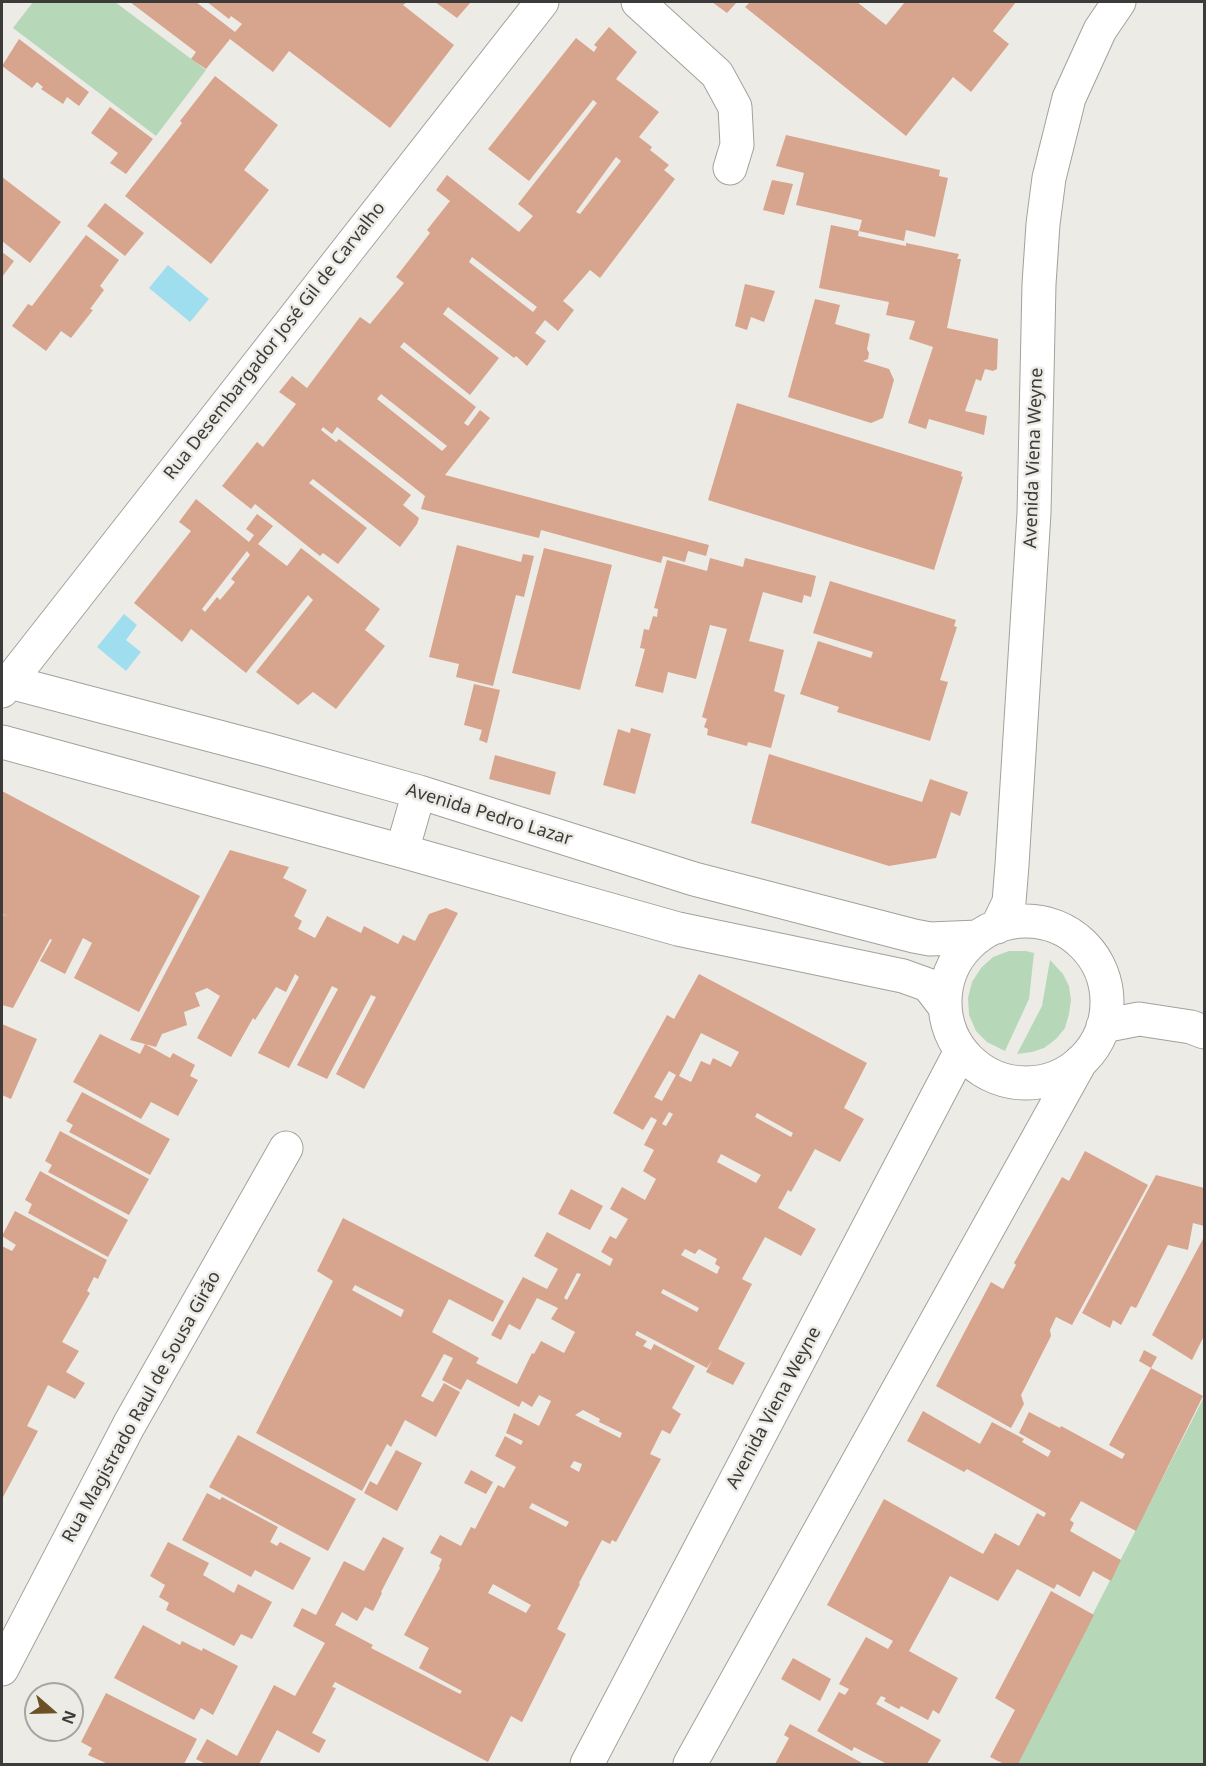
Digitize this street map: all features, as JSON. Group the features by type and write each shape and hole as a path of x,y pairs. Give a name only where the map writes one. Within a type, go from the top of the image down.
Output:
{"street":[{"name":"Rua Desembargador José Gil de Carvalho","path":"4,684 542,2"},
{"path":"638,2 717,74 735,107 737,145 730,168"},
{"name":"Avenida Viena Weyne","path":"988,932 1009,902 1012,865 1034,513 1038,284 1049,178 1069,98 1100,30 1119,2"},
{"name":"Avenida Pedro Lazar","path":"4,684 268,750 419,792 694,879 821,912 930,939 988,932"},
{"path":"2,742 678,929 903,976 928,985 945,1006"},
{"path":"402,851 419,792"},
{"path":"690,1764 1081,1061 1094,1045 1103,1026 1107,1004 1104,982 1096,961 1082,943 1065,930 1043,922 1006,923 967,946 955,962 948,980 945,1006 946,1020 961,1051 977,1067 1002,1080 1020,1083 1043,1082 1065,1073 1081,1061"},
{"path":"1103,1026 1139,1019 1191,1027 1204,1032"},
{"name":"Avenida Viena Weyne","path":"587,1764 961,1051"},
{"name":"Rua Magistrado Raul de Sousa Girão","path":"2,1669 129,1425 286,1148"}],"green space":[{"path":"33,2 115,2 206,70 156,136 13,28"},
{"path":"1009,951 1034,953 1029,999 1005,1051 987,1042 976,1031 969,1015 968,998 972,982 981,968 993,957"},
{"path":"1050,960 1063,974 1069,986 1071,1000 1065,1028 1044,1048 1017,1054 1042,1006"},
{"path":"1204,1397 1204,1764 1016,1764"}],"water":[{"path":"168,265 209,299 190,322 149,288"},
{"path":"124,614 137,625 126,640 141,652 126,671 97,647"}],"building":[{"path":"130,2 196,2 235,32 242,24 231,16 229,19 207,2 407,2 403,5 454,45 390,128 289,51 273,72 230,39 206,69 191,59 196,52"},
{"path":"435,2 471,2 457,18"},
{"path":"712,2 737,2 727,13"},
{"path":"750,2 857,2 886,25 905,2 1016,2 993,31 1009,44 971,92 953,77 906,136 745,7"},
{"path":"609,27 637,52 616,79 659,112 639,137 652,147 650,150 669,165 664,170 675,179 600,278 590,270 563,301 574,310 558,331 545,320 535,333 546,341 527,366 448,307 443,314 499,358 470,395 404,342 400,347 476,407 464,423 468,426 480,410 490,418 445,475 709,545 706,556 688,551 685,562 663,556 661,563 541,530 539,538 421,509 425,496 337,427 332,434 323,427 321,430 336,442 339,439 411,495 403,505 419,518 400,547 313,479 309,483 367,528 338,564 323,553 320,556 255,504 251,509 222,486 257,442 263,447 296,404 279,392 292,376 307,388 360,317 370,324 404,283 396,277 430,233 427,230 450,201 436,190 447,175 519,232 533,216 518,204 597,103 593,100 529,181 488,149 576,38 594,52 597,47 594,45","holes":["616,157 621,161 580,214 576,212","472,257 537,307 533,312 469,262","381,394 447,446 442,451 377,399"]},
{"path":"19,39 89,92 79,106 67,97 63,104 41,89 43,87 37,82 32,88 2,66"},
{"path":"215,76 278,125 244,170 269,190 211,264 125,196 182,123 180,121"},
{"path":"110,107 153,139 126,174 110,163 118,153 91,133"},
{"path":"786,135 940,170 939,176 948,178 935,237 906,230 904,241 859,231 862,220 796,205 804,173 776,166"},
{"path":"2,177 61,222 30,263 2,241"},
{"path":"772,180 793,184 784,215 763,210"},
{"path":"105,203 144,233 125,256 87,226"},
{"path":"831,225 859,231 858,236 959,254 957,259 961,259 947,328 998,339 997,369 993,371 985,369 981,381 976,379 965,411 987,416 984,435 929,419 926,429 908,423 933,347 909,339 915,321 886,315 889,302 819,288"},
{"path":"86,235 119,260 100,286 104,290 90,309 93,310 71,338 61,331 46,351 12,326 28,304 32,306"},
{"path":"2,252 14,261 2,277"},
{"path":"745,284 775,291 764,322 751,317 747,330 735,326"},
{"path":"815,299 840,305 835,324 870,334 868,359 863,361 889,369 894,380 883,418 871,423 788,397"},
{"path":"737,403 962,472 963,477 934,570 708,500"},
{"path":"196,499 249,542 254,535 246,529 257,514 273,526 258,544 287,566 301,548 380,609 365,630 385,646 336,709 313,692 298,705 256,672 313,600 308,595 246,673 191,629 182,642 134,603 191,531 179,522","holes":["247,551 250,555 231,579 235,582 220,600 217,597 205,612 202,609"]},
{"path":"457,545 521,562 523,554 534,556 524,597 516,595 493,686 456,677 459,664 429,657"},
{"path":"544,548 612,565 580,690 512,673"},
{"path":"710,558 743,567 745,558 816,576 811,597 804,595 802,603 763,592 749,641 784,650 774,691 785,695 771,748 748,742 747,746 707,735 708,729 704,727 707,719 702,717 727,629 710,625 696,679 668,672 663,693 635,686 645,649 640,648 644,629 649,630 653,616 657,617 658,609 654,608 667,560 707,571"},
{"path":"830,581 956,620 954,626 957,627 940,680 948,682 930,741 837,712 839,707 800,694 818,641 871,658 873,652 813,633"},
{"path":"474,684 500,690 487,743 479,740 482,730 464,725"},
{"path":"631,728 651,734 635,794 603,785 618,729 630,733"},
{"path":"769,754 922,802 930,779 968,792 960,816 951,812 936,858 889,866 751,823"},
{"path":"495,755 556,772 550,795 489,779"},
{"path":"2,791 200,896 139,1012 74,978 92,943 83,938 65,974 40,961 52,940 50,939 13,1008 2,1005 2,914 7,917 2,913"},
{"path":"230,850 289,867 283,878 307,890 294,916 302,921 298,929 315,938 327,916 361,933 364,926 398,944 403,935 415,941 429,914 446,908 458,913 364,1089 336,1074 376,997 371,995 327,1079 297,1065 338,989 332,986 289,1068 258,1053 299,977 295,974 286,992 276,987 255,1020 253,1018 231,1057 197,1038 220,996 207,988 195,993 200,1006 184,1012 187,1025 162,1034 156,1047 130,1040"},
{"path":"699,974 867,1063 844,1108 864,1119 840,1162 815,1149 791,1192 788,1190 778,1208 816,1229 801,1256 765,1237 742,1279 752,1284 718,1349 745,1363 733,1385 706,1372 712,1360 707,1368 637,1331 635,1335 647,1341 643,1346 651,1350 654,1344 695,1366 672,1408 681,1414 670,1434 662,1430 650,1454 661,1459 616,1542 612,1540 610,1544 602,1540 579,1583 557,1629 566,1634 522,1722 511,1716 488,1762 335,1682 332,1687 336,1688 312,1733 326,1740 319,1753 277,1730 259,1764 206,1764 196,1759 207,1739 237,1756 274,1685 295,1696 325,1643 293,1626 302,1608 316,1615 344,1561 364,1571 383,1537 404,1548 373,1611 365,1607 357,1621 342,1612 335,1625 373,1645 371,1648 460,1694 462,1691 419,1668 429,1648 404,1635 440,1568 442,1559 430,1553 440,1535 461,1546 471,1527 475,1529 498,1485 504,1488 516,1467 495,1456 505,1436 521,1445 523,1441 506,1433 514,1413 539,1426 551,1401 539,1395 532,1407 522,1401 519,1407 467,1379 461,1390 442,1380 453,1358 444,1354 421,1396 433,1402 444,1383 460,1392 436,1437 405,1420 391,1447 387,1444 362,1491 256,1433 333,1281 317,1271 343,1218 504,1301 493,1322 449,1299 432,1332 479,1358 476,1363 517,1384 532,1353 534,1354 541,1341 564,1353 575,1332 551,1319 558,1308 537,1298 520,1330 509,1324 501,1340 491,1335 523,1277 547,1289 558,1269 534,1256 547,1232 610,1266 613,1259 601,1252 610,1236 616,1239 628,1219 610,1209 622,1187 645,1200 656,1179 643,1171 654,1150 644,1145 657,1120 651,1117 643,1130 613,1113 667,1015 674,1019","holes":["701,1033 739,1052 731,1067 713,1058 710,1065 701,1061 691,1082 679,1076","669,1071 676,1075 662,1101 654,1097","669,1112 673,1114 666,1126 662,1124","757,1113 793,1133 791,1137 755,1117","721,1154 761,1175 756,1183 717,1162","685,1249 695,1254 699,1249 717,1259 715,1264 720,1267 717,1274 681,1255","577,1273 581,1274 567,1300 564,1298","355,1285 404,1310 401,1317 352,1290","663,1289 699,1308 697,1312 661,1293","583,1410 600,1419 599,1422 622,1433 620,1438 575,1415","574,1461 582,1464 579,1472 570,1467","532,1503 569,1522 566,1527 529,1508","493,1584 531,1605 526,1613 488,1593"]},
{"path":"2,1024 37,1039 11,1099 2,1095"},
{"path":"100,1034 140,1054 145,1044 170,1058 173,1053 195,1065 190,1076 198,1080 178,1116 151,1102 141,1119 73,1082"},
{"path":"82,1092 170,1139 150,1175 69,1132 73,1125 66,1121"},
{"path":"60,1131 149,1179 129,1215 48,1172 52,1165 45,1161"},
{"path":"1085,1151 1148,1185 1072,1325 1056,1317 1050,1330 1051,1336 1021,1395 1024,1404 1011,1428 936,1386 991,1282 1003,1289 1016,1265 1014,1263 1062,1177 1069,1181"},
{"path":"40,1171 128,1220 108,1257 28,1213 32,1204 25,1200"},
{"path":"1156,1175 1204,1188 1204,1226 1193,1223 1188,1250 1168,1245 1136,1308 1131,1306 1121,1325 1113,1320 1110,1328 1082,1313"},
{"path":"571,1189 603,1206 590,1230 558,1214"},
{"path":"15,1211 107,1260 98,1279 94,1277 87,1291 90,1293 62,1342 79,1351 66,1372 85,1383 75,1399 48,1385 27,1426 38,1431 2,1499 2,1246 12,1251 16,1245 2,1236"},
{"path":"1204,1237 1204,1336 1192,1360 1152,1335"},
{"path":"1144,1350 1157,1357 1151,1368 1139,1361"},
{"path":"1151,1368 1203,1396 1136,1531 1081,1501 1070,1520 1074,1523 1070,1531 1121,1560 1111,1581 1093,1571 1080,1597 1057,1584 1054,1589 1017,1569 998,1601 950,1576 909,1651 958,1678 939,1714 933,1710 928,1720 901,1706 899,1709 884,1701 886,1698 881,1696 876,1704 941,1740 927,1764 887,1764 854,1747 852,1751 817,1731 839,1692 845,1695 849,1689 839,1684 866,1637 888,1649 893,1641 827,1605 884,1499 983,1554 995,1533 1019,1546 1037,1513 1044,1517 1046,1513 967,1469 964,1472 907,1441 923,1411 980,1444 992,1422 1024,1439 1022,1442 1048,1457 1051,1451 1019,1433 1029,1412 1060,1428 1061,1426 1122,1459 1125,1454 1109,1445"},
{"path":"238,1435 356,1499 328,1551 209,1487"},
{"path":"396,1450 422,1463 397,1511 364,1493 370,1481 377,1485"},
{"path":"471,1470 493,1482 486,1494 464,1483"},
{"path":"207,1493 220,1500 222,1497 278,1527 270,1542 277,1546 280,1542 311,1558 293,1590 255,1570 251,1577 182,1540"},
{"path":"168,1542 209,1563 203,1575 234,1593 238,1584 272,1602 252,1639 241,1634 234,1646 166,1610 169,1603 159,1597 165,1585 150,1576"},
{"path":"1051,1591 1094,1615 1018,1764 1004,1764 990,1757 1015,1710 995,1698"},
{"path":"143,1625 180,1645 182,1641 202,1651 203,1648 238,1666 213,1715 201,1708 194,1720 114,1678"},
{"path":"793,1658 831,1679 820,1701 781,1679"},
{"path":"106,1693 197,1739 184,1764 108,1764 88,1755 92,1748 81,1742 84,1742 84,1736"},
{"path":"790,1724 864,1764 775,1764 789,1738 784,1735"}]}
